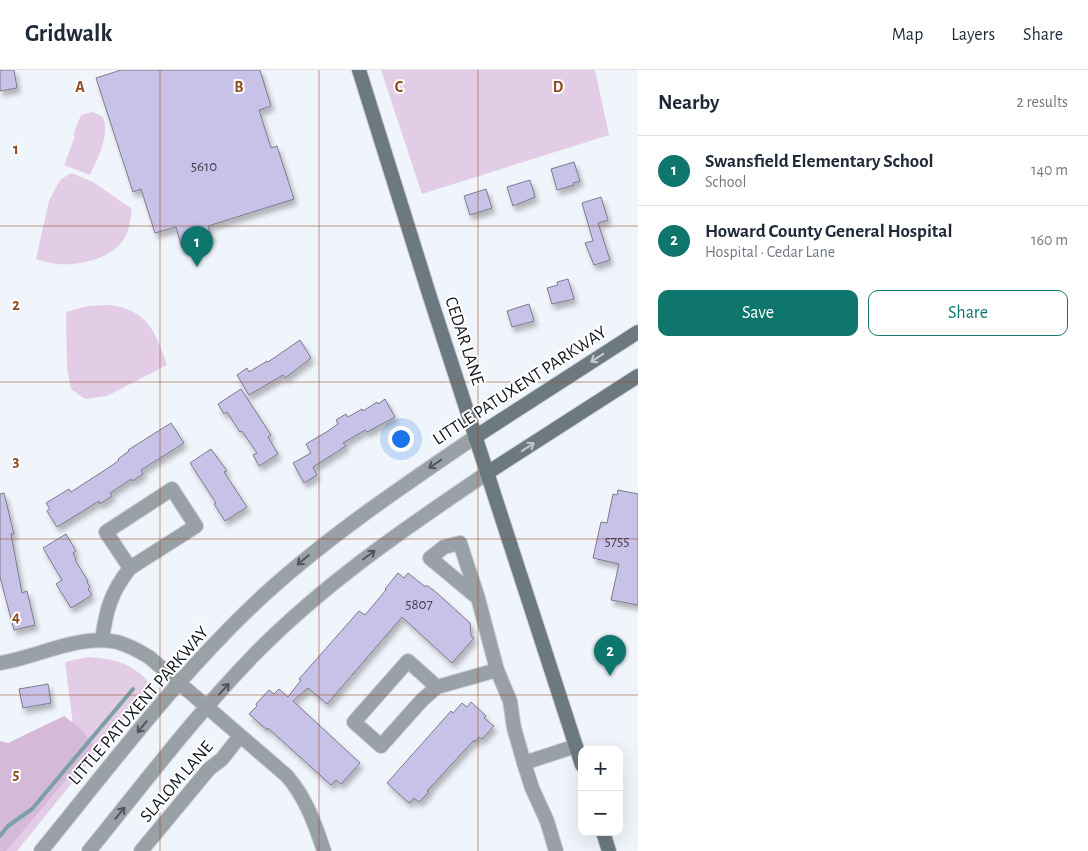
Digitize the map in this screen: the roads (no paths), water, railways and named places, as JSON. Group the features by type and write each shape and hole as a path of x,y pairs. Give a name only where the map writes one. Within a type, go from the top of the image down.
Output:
{"main road":[{"name":"CEDAR LANE","path":"359,70 475,437 578,752"},
{"name":"LITTLE PATUXENT PARKWAY","path":"475,437 638,332"},
{"path":"487,474 638,376"},
{"path":"604,836 609,851"}],"street":[{"name":"LITTLE PATUXENT PARKWAY","path":"41,851 178,683 258,600 306,558 351,523 475,437"},
{"path":"89,851 207,707 252,658 326,589 419,519 487,474"},
{"path":"102,640 108,605 116,588 130,568 196,526 172,489 106,532 130,568"},
{"path":"478,598 497,670 510,702 514,728 524,763 532,788 547,820 556,851"},
{"path":"0,663 70,644 102,640 118,642 136,649 149,657 287,776 298,788 316,824 324,851"},
{"path":"437,687 408,661 354,722 381,746 422,700 437,687 497,670"},
{"name":"SLALOM LANE","path":"141,851 209,769 222,759 240,736"},
{"path":"524,763 576,746"}],"waterway":[{"path":"0,836 8,826 32,809 133,689"}],"place":[{"name":"Swansfield Elementary School","path":"197,267"},
{"name":"Howard County General Hospital","path":"610,676"}]}
